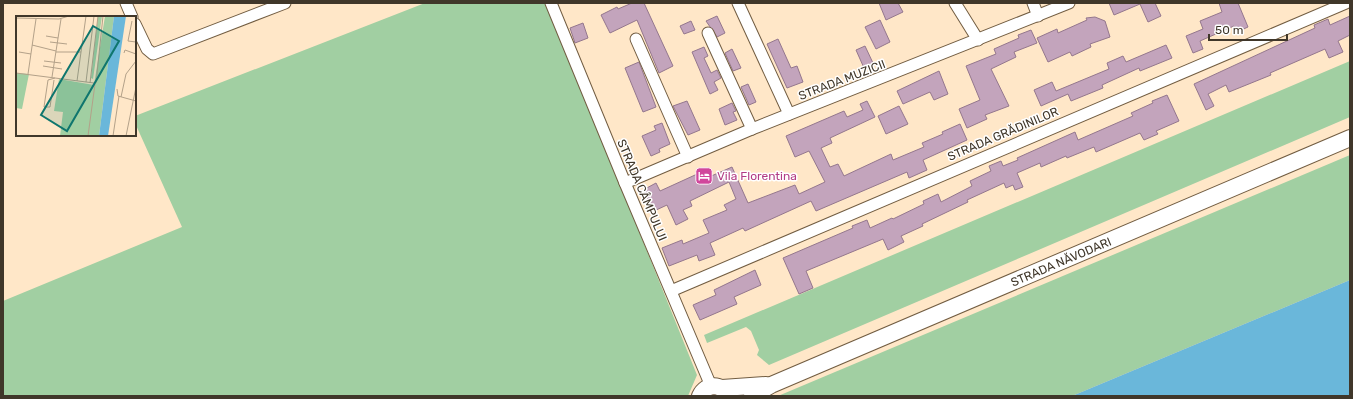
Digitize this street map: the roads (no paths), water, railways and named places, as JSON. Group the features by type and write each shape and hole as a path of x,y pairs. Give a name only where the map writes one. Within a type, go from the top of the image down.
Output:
{"main road":[{"name":"STRADA NĂVODARI","path":"752,396 772,385 1350,138"},
{"name":"STRADA NĂVODARI","path":"716,392 772,385"}],"street":[{"path":"126,3 132,16"},
{"path":"136,26 147,49 154,54 285,3"},
{"name":"STRADA CÂMPULUI","path":"552,3 625,184 716,392"},
{"path":"738,3 790,114"},
{"path":"955,3 978,40"},
{"path":"1033,3 1038,16"},
{"name":"STRADA MUZICII","path":"625,184 752,129 1069,3"},
{"name":"STRADA GRĂDINILOR","path":"671,291 1346,3"},
{"path":"708,33 752,129"},
{"path":"636,38 688,157"}],"water":[{"path":"1350,280 1350,396 1072,396"}],"place":[{"name":"Vila Florentina","path":"704,176"}]}
